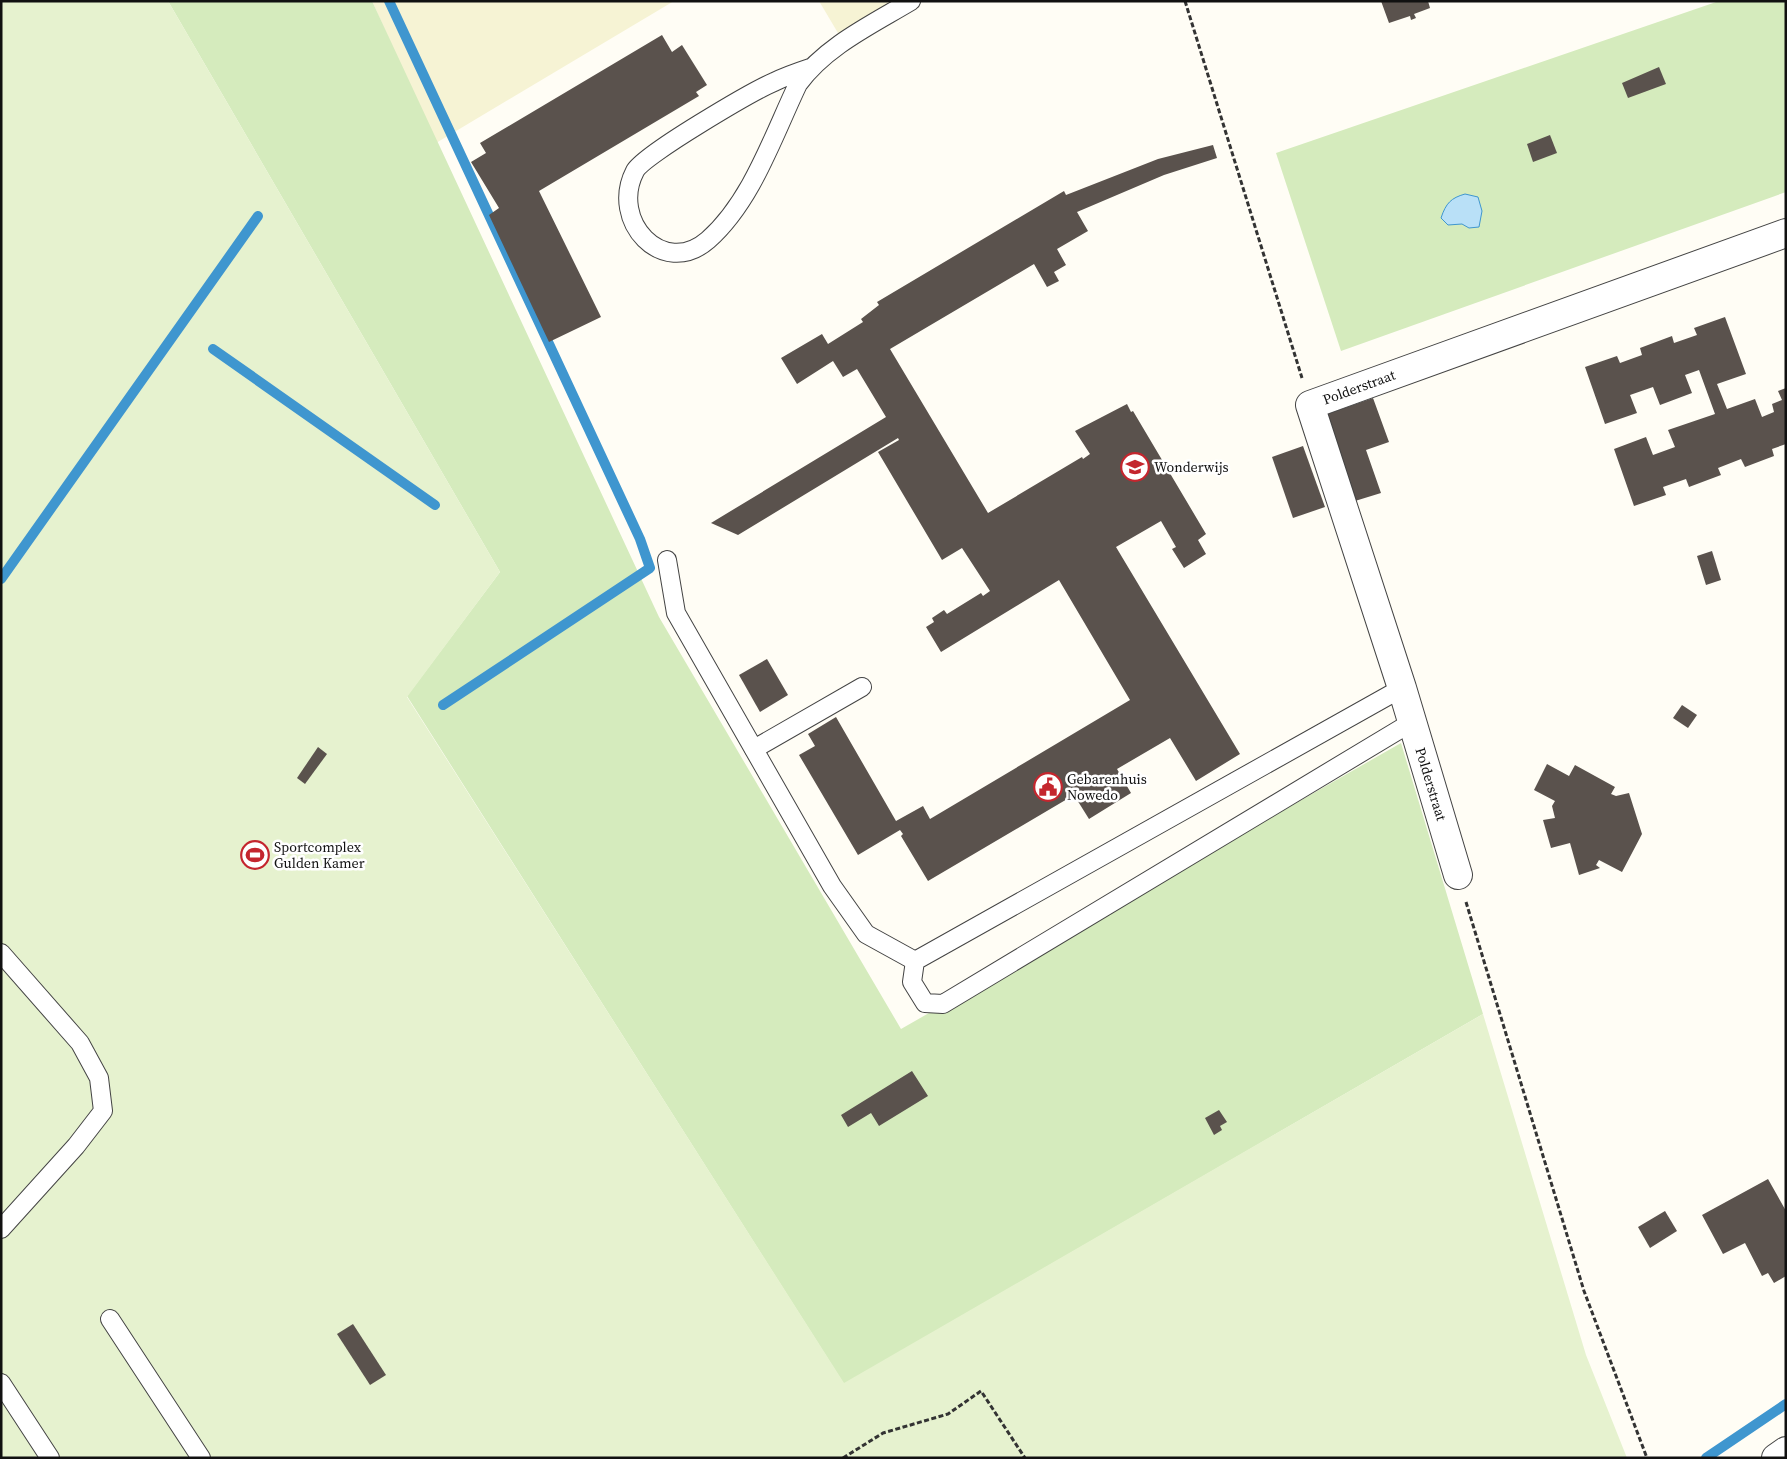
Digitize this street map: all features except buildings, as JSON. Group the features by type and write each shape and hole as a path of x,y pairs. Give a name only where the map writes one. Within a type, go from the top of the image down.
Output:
{"street":[{"name":"Polderstraat","path":"1458,875 1402,688 1310,405 1786,233"},
{"path":"1776,1458 1786,1451"}],"lane":[{"path":"810,68 774,82 654,152 635,170 627,192 627,209 638,232 651,245 670,252 687,251 706,242 741,203 798,84 810,68 828,52 911,1"},
{"path":"667,560 676,613 832,886 866,934 915,961"},
{"path":"754,749 862,687"},
{"path":"915,961 1402,688"},
{"path":"915,961 912,982 925,1003 943,1004 1412,722"},
{"path":"1,953 80,1042 99,1078 103,1111 76,1146 1,1229"},
{"path":"110,1319 200,1458"},
{"path":"1,1383 50,1458"}],"path":[{"path":"1185,1 1310,405"},
{"path":"1458,875 1584,1292 1647,1458"},
{"path":"843,1458 883,1433 948,1414 981,1391 1026,1458"}],"shaded area":[{"path":"372,1 674,1 436,143"},
{"path":"819,1 900,1 841,38"}],"green space":[{"name":"Sportcomplex Gulden Kamer","path":"1,1 168,1 500,572 407,697 844,1383 1483,1014 1586,1355 1627,1458 1,1458"},
{"path":"168,1 372,1 659,617 901,1029 1401,743 1483,1014 844,1384 407,696 500,572"},
{"path":"1719,1 1786,1 1786,192 1341,351 1276,153"}],"water":[{"path":"1465,194 1478,197 1482,211 1479,227 1469,228 1462,224 1448,225 1441,218 1450,202 1456,197"}],"waterway":[{"path":"389,1 640,539 650,568 443,705"},
{"path":"1,579 258,216"},
{"path":"213,349 435,505"},
{"path":"1706,1458 1786,1404"}],"place":[{"name":"Wonderwijs","path":"1135,467"},
{"name":"Gebarenhuis Nowedo","path":"1048,787"},
{"name":"Sportcomplex Gulden Kamer","path":"255,855"}]}
